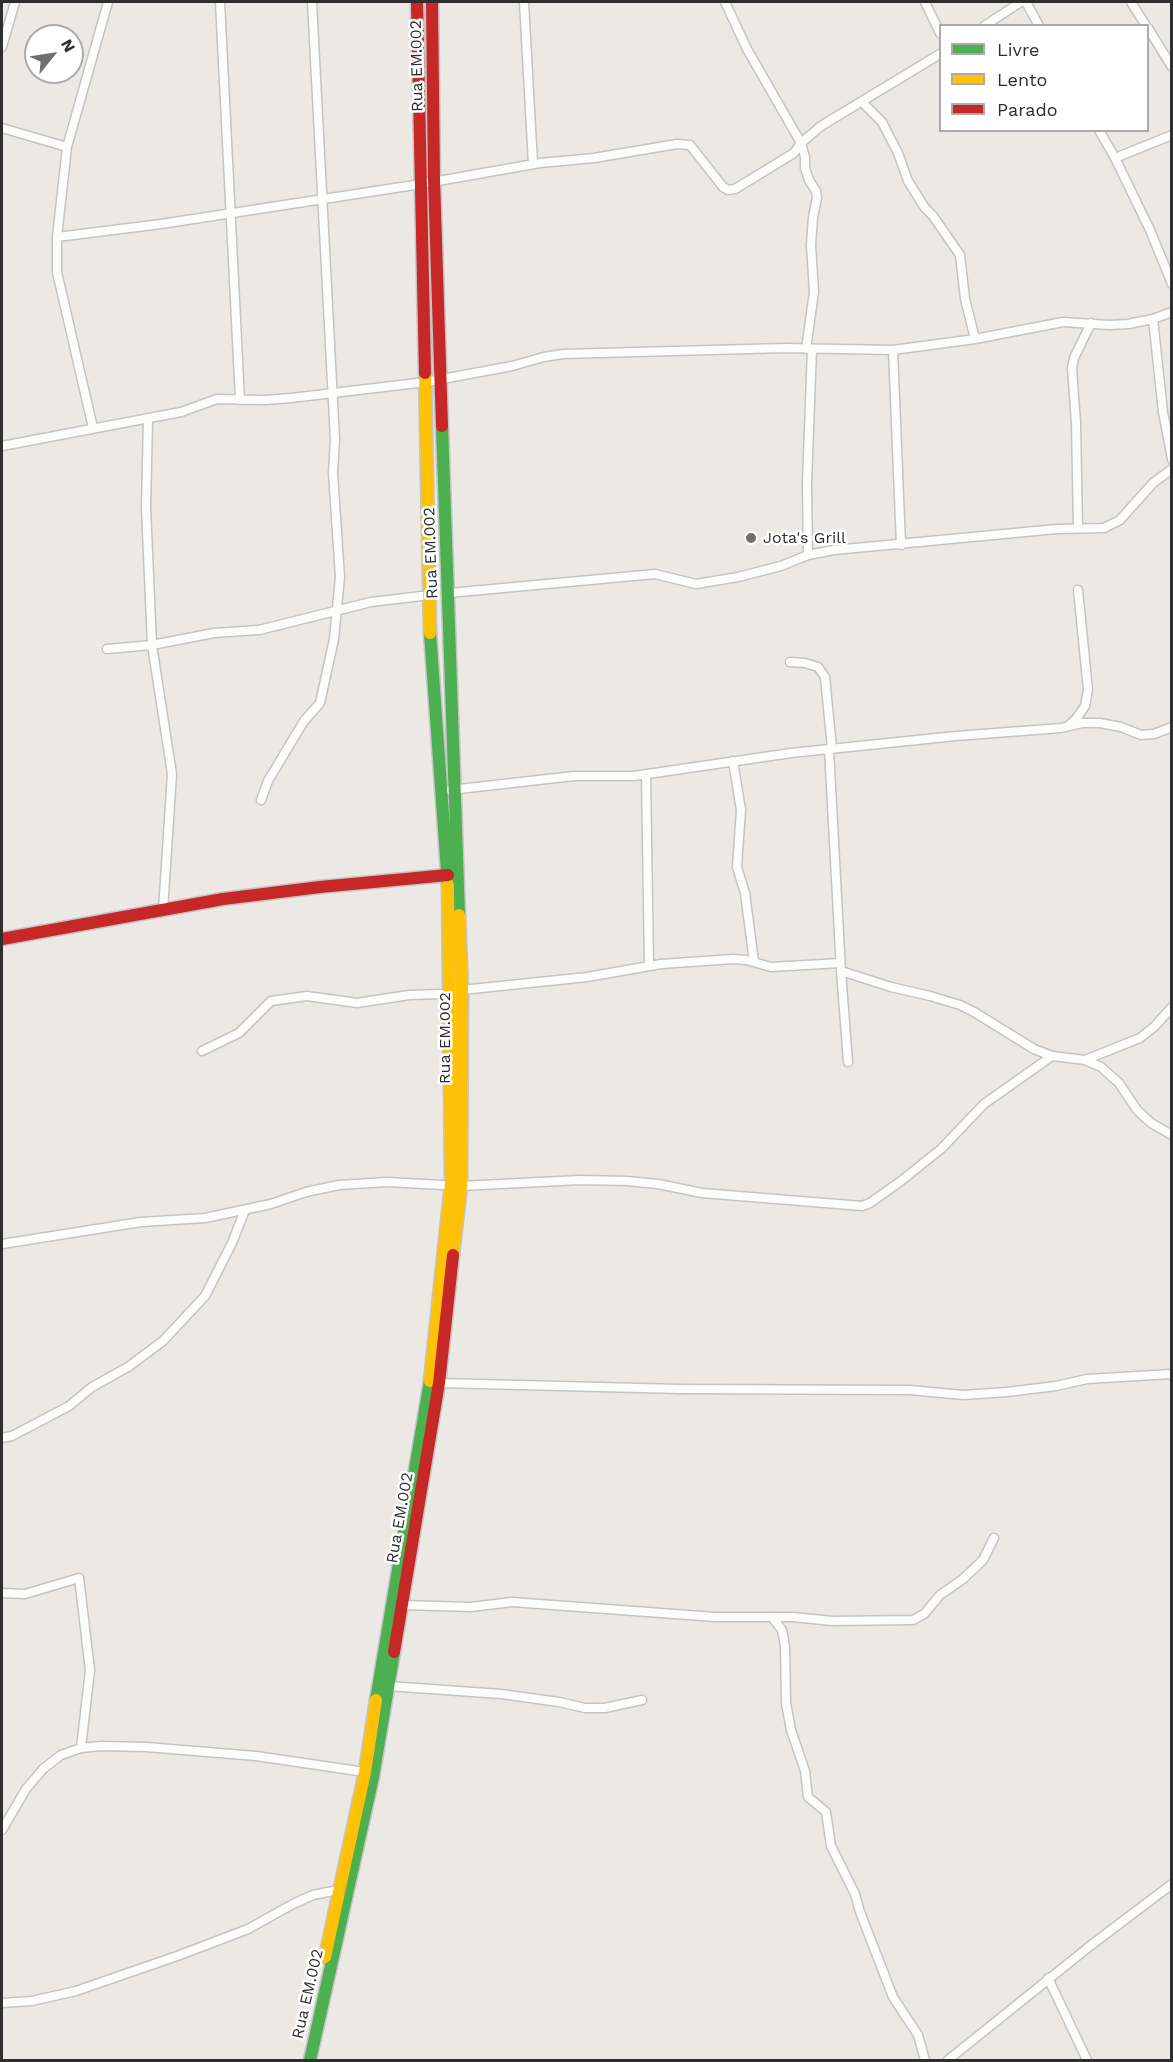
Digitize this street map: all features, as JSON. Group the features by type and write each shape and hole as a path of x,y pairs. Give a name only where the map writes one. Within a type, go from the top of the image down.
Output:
{"street":[{"path":"2,47 15,2"},
{"path":"93,429 57,272 57,237 67,147 108,2"},
{"path":"220,2 240,400"},
{"path":"261,800 268,781 304,721 320,703 334,639 340,577 333,473 335,440 312,2"},
{"name":"Rua EM.002","path":"303,2061 365,1772 390,1609 430,1381 456,1185 448,875 430,660 417,2"},
{"name":"Rua EM.002","path":"310,2061 373,1777 439,1383 456,1185 462,990 440,379 432,2"},
{"path":"524,2 533,164"},
{"path":"724,2 747,49 801,143 808,180 816,191 811,245 814,292 809,349 808,555"},
{"path":"925,2 939,31"},
{"path":"987,24 1021,2"},
{"path":"1026,2 1038,24"},
{"path":"1131,2 1146,24"},
{"path":"1149,29 1172,67"},
{"path":"57,237 161,224 421,184 533,164 594,158 677,144 690,145 723,188 735,189 794,153 801,143 822,126 939,55"},
{"path":"862,102 882,122 898,153 908,181 960,255 965,299 975,339"},
{"path":"2,128 67,147"},
{"path":"1100,132 1116,158 1150,230 1172,284"},
{"path":"1116,158 1172,135"},
{"path":"2,446 181,412 217,399 291,398 426,382 563,354 809,349 893,350 975,339 1063,322 1128,324 1172,312"},
{"path":"1153,319 1163,412 1172,459"},
{"path":"1078,528 1076,423 1072,368 1074,358 1091,323"},
{"path":"893,350 901,545"},
{"path":"148,419 146,508 152,645 172,774 163,910"},
{"path":"449,593 655,574 696,584 770,568 808,555 877,546 1078,528 1104,528 1119,520 1153,483 1172,469"},
{"path":"1068,726 1085,706 1088,690 1078,590"},
{"path":"107,649 152,645 214,633 259,630 371,602 430,595"},
{"path":"790,662 818,667 825,678 848,1062"},
{"path":"441,790 565,777 646,774 830,749 1082,723 1100,723 1121,727 1141,735 1154,734 1172,727"},
{"path":"733,761 741,810 737,867 745,893 754,962"},
{"path":"646,774 649,965"},
{"path":"2,939 223,899 448,875"},
{"path":"462,990 587,977 649,965 732,959 771,967 841,967 960,1005 1034,1049 1052,1056 1085,1060 1101,1067 1119,1083 1137,1110 1151,1123 1172,1135"},
{"path":"202,1051 239,1033 271,1001 307,996 357,1003 409,995 450,996"},
{"path":"1085,1060 1140,1038 1155,1026 1172,1007"},
{"path":"2,1244 141,1222 205,1218 271,1204 306,1192 339,1185 387,1182 456,1185 580,1180 627,1181 658,1184 702,1193 862,1206 870,1203 941,1149 984,1104 1052,1056"},
{"path":"2,1438 12,1436 69,1406 92,1386 128,1367 163,1341 205,1296 232,1243 245,1210"},
{"path":"439,1383 633,1388 899,1389 963,1395 1056,1386 1087,1378 1171,1374"},
{"path":"402,1605 471,1607 512,1602 715,1617 913,1620 924,1614 940,1595 963,1579 983,1560 994,1538"},
{"path":"2,1593 25,1594 79,1578 90,1670 81,1748"},
{"path":"772,1617 782,1630 786,1703 791,1730 806,1771 808,1797 826,1812 831,1846 855,1894 893,1997 918,2035 925,2061"},
{"path":"388,1686 501,1694 585,1708 605,1708 642,1700"},
{"path":"3,1830 26,1789 43,1769 61,1755 81,1748 101,1746 256,1756 365,1772"},
{"path":"948,2061 1048,1978 1172,1884"},
{"path":"2,2002 32,2001 76,1991 180,1956 248,1929 313,1895 339,1890"},
{"path":"1048,1978 1088,2061"}],"traffic: fast":[{"path":"442,426 459,915"},
{"path":"430,633 448,885"},
{"path":"376,1700 430,1381"},
{"path":"310,2060 373,1777 394,1652"}],"traffic: slow":[{"path":"425,373 430,633"},
{"path":"430,1381 451,1184 448,885"},
{"path":"453,1255 461,1186 462,990 459,915"},
{"path":"325,1957 365,1772 376,1700"}],"traffic: jam":[{"path":"417,2 425,373"},
{"path":"432,2 434,180 442,426"},
{"path":"2,939 223,899 448,875"},
{"path":"394,1652 439,1383 453,1255"}],"place":[{"name":"Jota's Grill","path":"751,538"}]}
